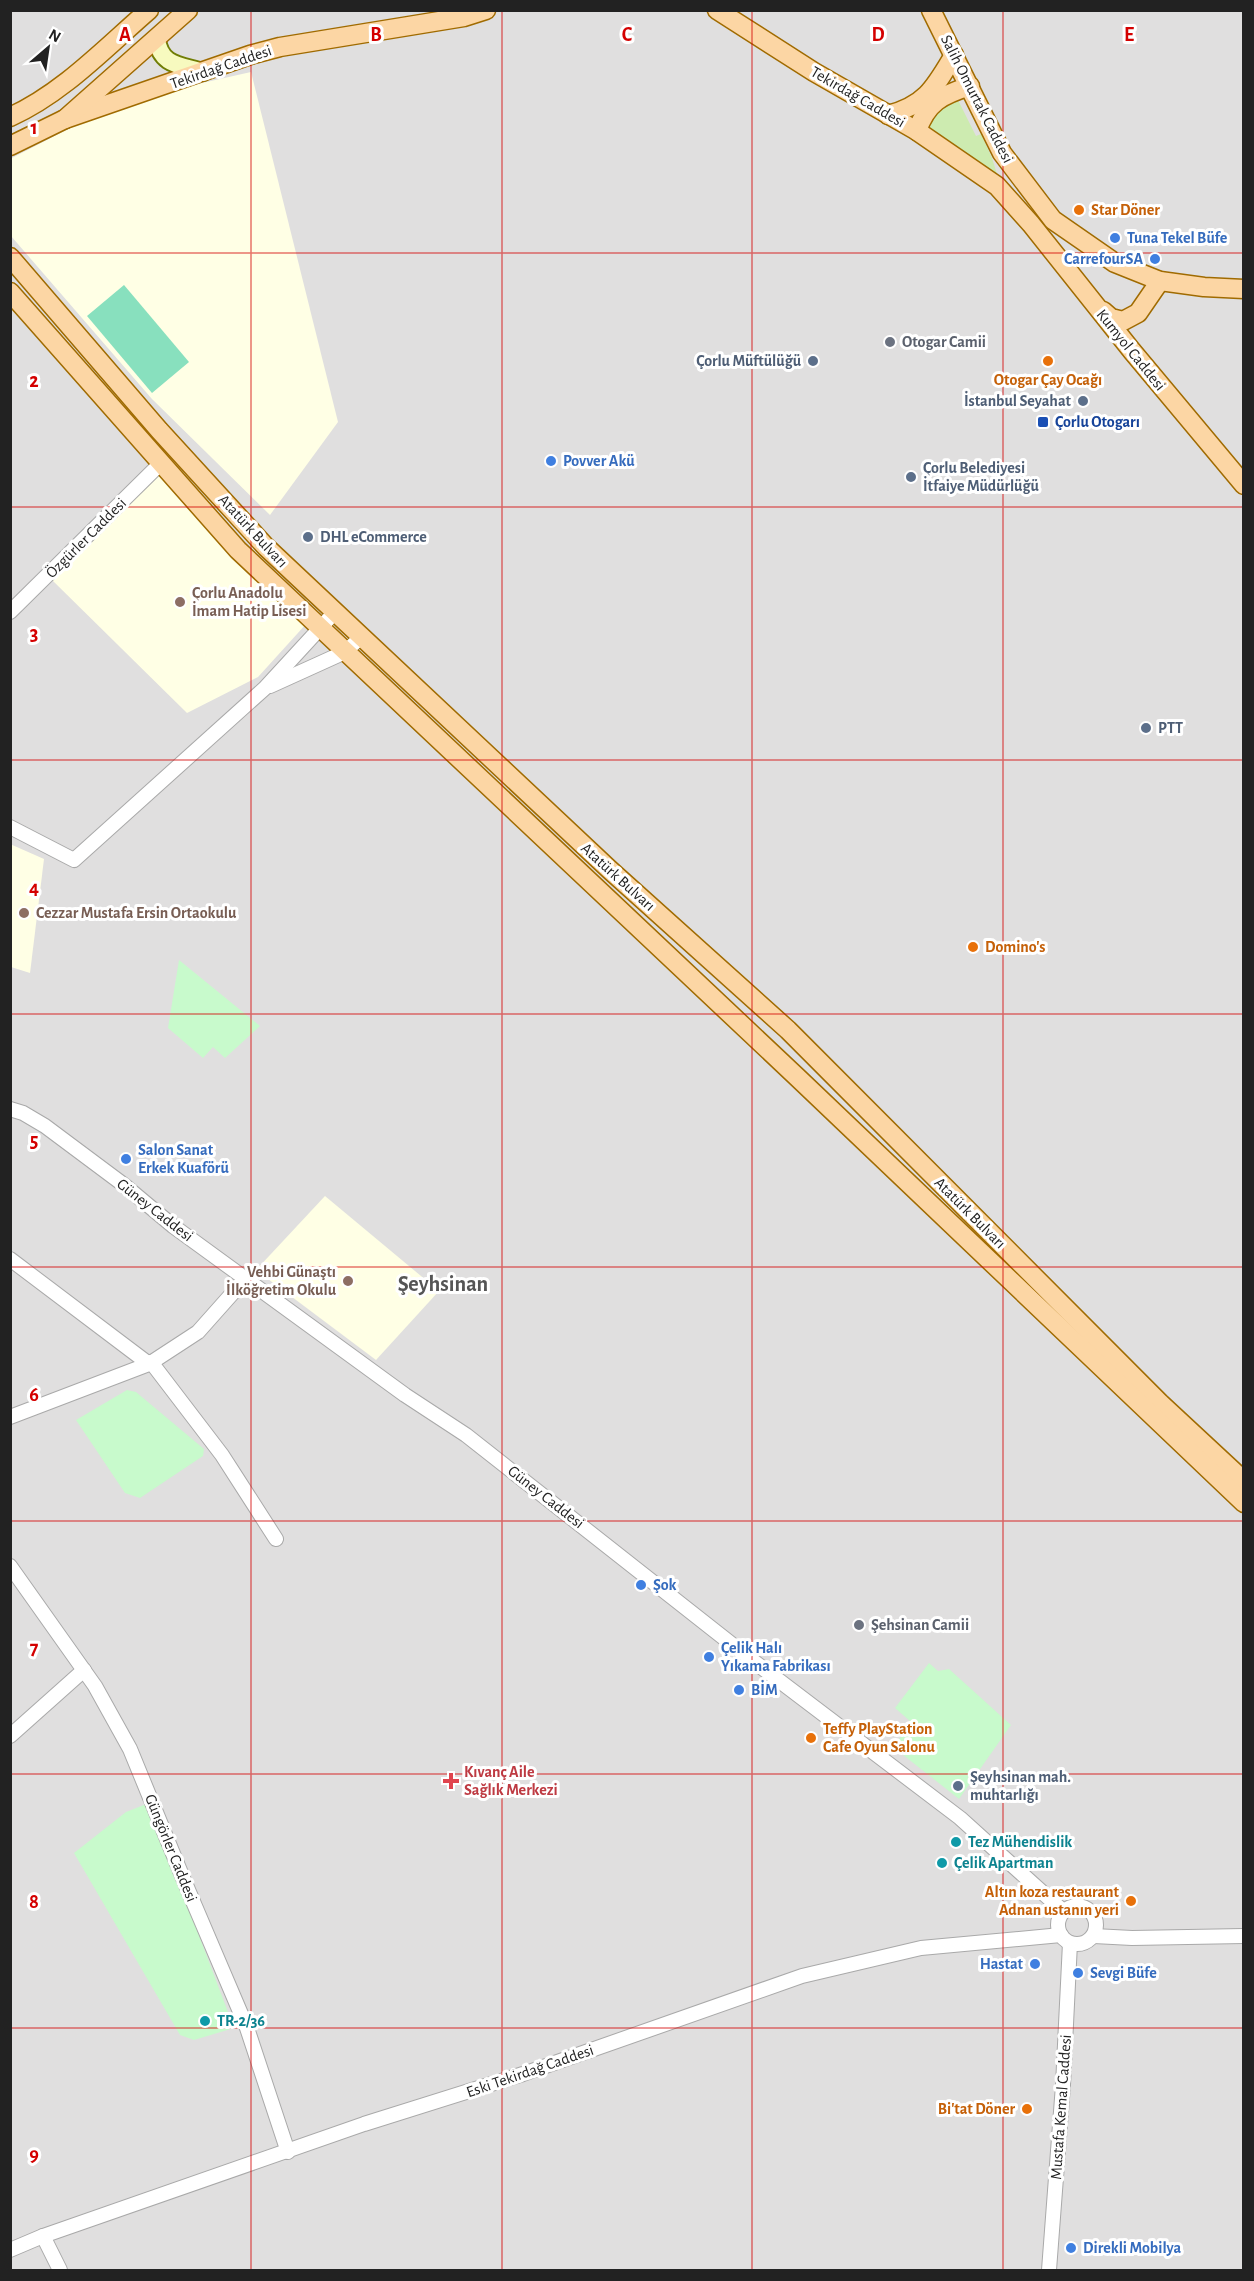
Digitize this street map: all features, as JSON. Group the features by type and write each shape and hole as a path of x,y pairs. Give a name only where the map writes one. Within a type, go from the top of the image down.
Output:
{"main road":[{"path":"10,117 30,108 77,74 149,10"},
{"path":"10,146 66,119 188,10"},
{"name":"Tekirdağ Caddesi","path":"66,119 249,55 280,47 452,19 486,10"},
{"name":"Tekirdağ Caddesi","path":"717,10 814,72 917,131 997,186 1021,213"},
{"name":"Salih Omurtak Caddesi","path":"932,10 1002,153 1053,220 1115,263 1160,281 1204,287 1244,289"},
{"path":"157,39 159,51 166,61 203,72"},
{"path":"888,115 904,111 920,102 935,88 954,55"},
{"path":"917,131 926,110 939,98 970,86"},
{"name":"Kumyol Caddesi","path":"1021,213 1244,485"},
{"name":"Atatürk Bulvarı","path":"10,257 159,430 266,547 360,638 610,870 788,1030 1160,1403 1244,1481"},
{"path":"1092,302 1111,318 1123,321 1138,313 1148,302 1160,281"},
{"name":"Atatürk Bulvarı","path":"14,301 238,550 797,1077 1244,1503"},
{"path":"949,1223 961,1203"}],"street":[{"name":"Özgürler Caddesi","path":"10,612 161,463"},
{"path":"10,827 75,860 265,688 334,613"},
{"path":"265,688 345,652 360,638"},
{"name":"Güney Caddesi","path":"10,1109 23,1113 45,1126 124,1185 173,1226 405,1395 466,1435 739,1651 960,1818 1064,1911"},
{"path":"10,1258 150,1363 222,1455 276,1539"},
{"path":"10,1417 150,1363 198,1332 246,1278"},
{"name":"Güngörler Caddesi","path":"10,1566 84,1670 130,1749 248,2028 288,2152"},
{"path":"10,1736 84,1670"},
{"path":"1094,1936 1097,1924 1092,1912 1081,1906 1064,1911 1058,1923 1065,1939 1083,1944 1094,1936 1132,1938 1244,1936"},
{"name":"Eski Tekirdağ Caddesi","path":"10,2250 43,2236 364,2124 523,2074 802,1976 921,1948 1065,1939"},
{"name":"Mustafa Kemal Caddesi","path":"1049,2271 1063,2085 1065,1939"},
{"path":"43,2236 60,2271"}],"shaded area":[{"path":"11,11 1243,11 1243,2270 11,2270"},
{"path":"251,72 338,422 270,515 152,399 11,236 10,159 76,125 153,94"},
{"name":"Çorlu Anadolu İmam Hatip Lisesi","path":"160,472 307,623 258,677 187,713 52,580"},
{"name":"Cezzar Mustafa Ersin Ortaokulu","path":"10,844 44,859 30,973 11,967"},
{"name":"Vehbi Günaştı İlköğretim Okulu","path":"325,1196 439,1291 376,1360 256,1270"}],"green space":[{"path":"956,96 976,136 981,134 997,174 988,177 924,129 927,118"},
{"path":"124,285 189,362 152,393 87,316"},
{"path":"179,960 260,1026 225,1058 213,1047 203,1058 168,1028"},
{"path":"127,1390 136,1392 204,1449 203,1456 140,1498 125,1493 76,1420"},
{"path":"929,1663 938,1671 949,1669 1011,1725 959,1799 893,1747 910,1725 910,1721 895,1708"},
{"path":"149,1803 234,2028 194,2040 180,2035 74,1853 126,1812"}],"place":[{"name":"Star Döner","path":"1079,210"},
{"name":"Tuna Tekel Büfe","path":"1115,238"},
{"name":"CarrefourSA","path":"1155,259"},
{"name":"Otogar Camii","path":"890,342"},
{"name":"Çorlu Müftülüğü","path":"813,361"},
{"name":"Otogar Çay Ocağı","path":"1048,361"},
{"name":"İstanbul Seyahat","path":"1083,401"},
{"name":"Çorlu Otogarı","path":"1043,422"},
{"name":"Povver Akü","path":"551,461"},
{"name":"Çorlu Belediyesi İtfaiye Müdürlüğü","path":"911,477"},
{"name":"DHL eCommerce","path":"308,537"},
{"name":"Çorlu Anadolu İmam Hatip Lisesi","path":"180,602"},
{"name":"PTT","path":"1146,728"},
{"name":"Cezzar Mustafa Ersin Ortaokulu","path":"24,913"},
{"name":"Domino's","path":"973,947"},
{"name":"Salon Sanat Erkek Kuaförü","path":"126,1159"},
{"name":"Vehbi Günaştı İlköğretim Okulu","path":"348,1281"},
{"name":"Şok","path":"641,1585"},
{"name":"Şehsinan Camii","path":"859,1625"},
{"name":"Çelik Halı Yıkama Fabrikası","path":"709,1657"},
{"name":"BİM","path":"739,1690"},
{"name":"Teffy PlayStation Cafe Oyun Salonu","path":"811,1738"},
{"name":"Kıvanç Aile Sağlık Merkezi","path":"451,1781"},
{"name":"Şeyhsinan mah. muhtarlığı","path":"958,1786"},
{"name":"Tez Mühendislik","path":"956,1842"},
{"name":"Çelik Apartman","path":"942,1863"},
{"name":"Altın koza restaurant Adnan ustanın yeri","path":"1131,1901"},
{"name":"Hastat","path":"1035,1964"},
{"name":"Sevgi Büfe","path":"1078,1973"},
{"name":"TR-2/36","path":"205,2021"},
{"name":"Bi'tat Döner","path":"1027,2109"},
{"name":"Direkli Mobilya","path":"1071,2248"}],"district":[{"name":"Şeyhsinan","path":"443,1284"}]}
